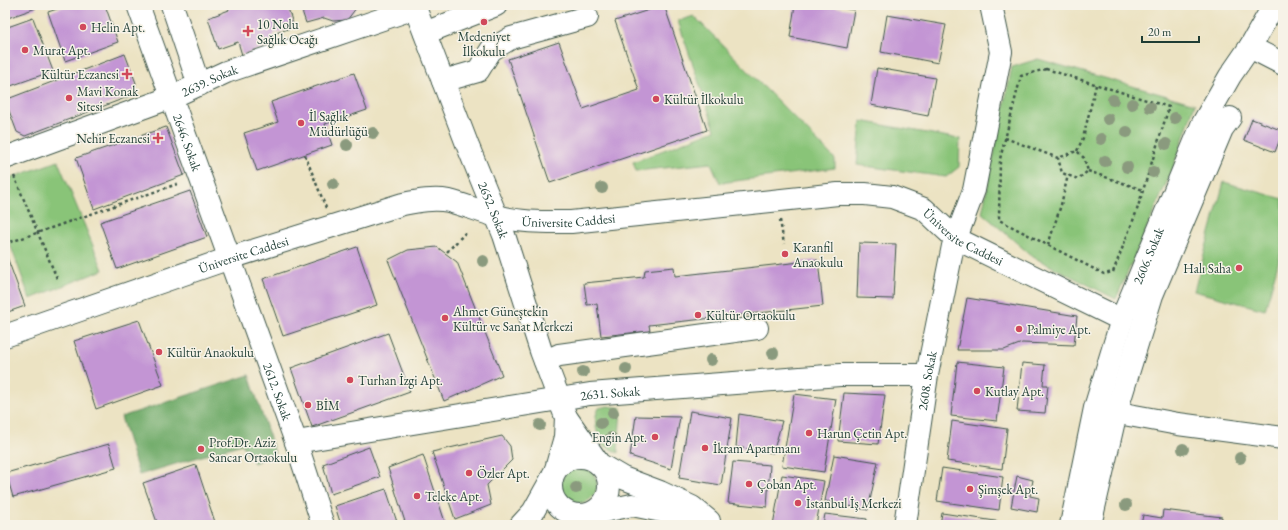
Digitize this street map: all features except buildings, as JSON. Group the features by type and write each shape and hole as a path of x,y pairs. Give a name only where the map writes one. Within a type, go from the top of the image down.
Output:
{"street":[{"name":"2646. Sokak","path":"138,5 230,258"},
{"path":"172,5 199,85"},
{"path":"424,33 496,5"},
{"name":"2608. Sokak","path":"905,525 927,375 955,238 995,136 1001,52 990,5"},
{"name":"2639. Sokak","path":"5,156 172,97 226,72 414,6"},
{"name":"2652. Sokak","path":"414,6 442,81 497,216 545,361 563,408"},
{"name":"2606. Sokak","path":"1071,525 1095,408 1122,320 1202,125 1230,76 1277,10"},
{"path":"442,81 478,71 490,50 511,38 586,17"},
{"path":"1250,47 1283,64"},
{"path":"1090,525 1116,412 1152,295 1222,129 1230,118"},
{"name":"Üniversite Caddesi","path":"5,336 230,258 334,227 403,204 426,200 449,201 497,216 519,221 571,222 838,194 865,194 892,197 924,209 955,238 1122,320"},
{"name":"2612. Sokak","path":"230,258 296,442 323,525"},
{"path":"545,361 558,355 757,328"},
{"name":"2631. Sokak","path":"296,442 563,408 590,394 714,383 832,375 927,375"},
{"path":"563,408 598,464 605,471 609,481 609,491 606,500 599,508 581,514 563,511 554,500 550,487 565,437 563,408"},
{"path":"1095,408 1178,424 1283,438"},
{"path":"521,525 533,512 554,474 562,463 580,457 590,459 623,478 660,492 692,507 713,523"},
{"path":"534,525 581,514 632,505 656,508 713,523"}],"path":[{"path":"1046,69 1096,85 1169,107 1143,190 1113,272 1104,274 999,220 1000,159 995,136 1021,76 1046,69"},
{"path":"995,136 1058,158 1077,151 1083,138 1096,85"},
{"path":"1077,151 1084,158 1088,171"},
{"path":"305,155 334,227"},
{"path":"5,156 58,282"},
{"path":"1058,158 1062,173 1078,179 1088,171"},
{"path":"1088,171 1143,190"},
{"path":"1048,245 1061,205 1068,175"},
{"path":"5,244 201,176"},
{"path":"447,252 466,232"}],"green space":[{"path":"694,16 835,159 835,168 720,183 711,163 636,171 633,162 715,130 678,21"},
{"path":"1038,59 1195,104 1173,168 1116,299 1033,257 982,213 1012,67"},
{"path":"861,121 960,139 959,167 946,177 857,165"},
{"path":"58,161 103,270 30,299 5,230 5,180"},
{"name":"Halı Saha","path":"1224,182 1283,199 1283,245 1265,310 1194,291"},
{"path":"249,375 275,453 254,463 242,444 139,475 121,417"},
{"path":"608,406 621,408 618,453 600,443 595,421 599,408"},
{"path":"579,467 589,470 594,475 597,485 594,495 589,500 579,503 569,500 564,495 561,485 564,475 569,470"}],"place":[{"name":"Medeniyet İlkokulu","path":"484,22"},
{"name":"Helin Apt.","path":"83,27"},
{"name":"10 Nolu Sağlık Ocağı","path":"248,31"},
{"name":"Murat Apt.","path":"25,50"},
{"name":"Kültür Eczanesi","path":"127,74"},
{"name":"Mavi Konak Sitesi","path":"69,98"},
{"name":"Kültür İlkokulu","path":"656,99"},
{"name":"İl Sağlık Müdürlüğü","path":"301,123"},
{"name":"Nehir Eczanesi","path":"158,138"},
{"name":"Karanfil Anaokulu","path":"785,254"},
{"name":"Halı Saha","path":"1239,268"},
{"name":"Kültür Ortaokulu","path":"698,315"},
{"name":"Ahmet Güneştekin Kültür ve Sanat Merkezi","path":"445,318"},
{"name":"Palmiye Apt.","path":"1019,329"},
{"name":"Kültür Anaokulu","path":"159,352"},
{"name":"Turhan İzgi Apt.","path":"350,380"},
{"name":"Kutlay Apt.","path":"977,391"},
{"name":"BİM","path":"308,405"},
{"name":"Harun Çetin Apt.","path":"809,433"},
{"name":"Engin Apt.","path":"655,437"},
{"name":"İkram Apartmanı","path":"705,448"},
{"name":"Prof.Dr. Aziz Sancar Ortaokulu","path":"201,449"},
{"name":"Özler Apt.","path":"469,473"},
{"name":"Çoban Apt.","path":"749,484"},
{"name":"Şimşek Apt.","path":"970,489"},
{"name":"Teleke Apt.","path":"417,496"},
{"name":"İstanbul İş Merkezi","path":"798,503"}]}
